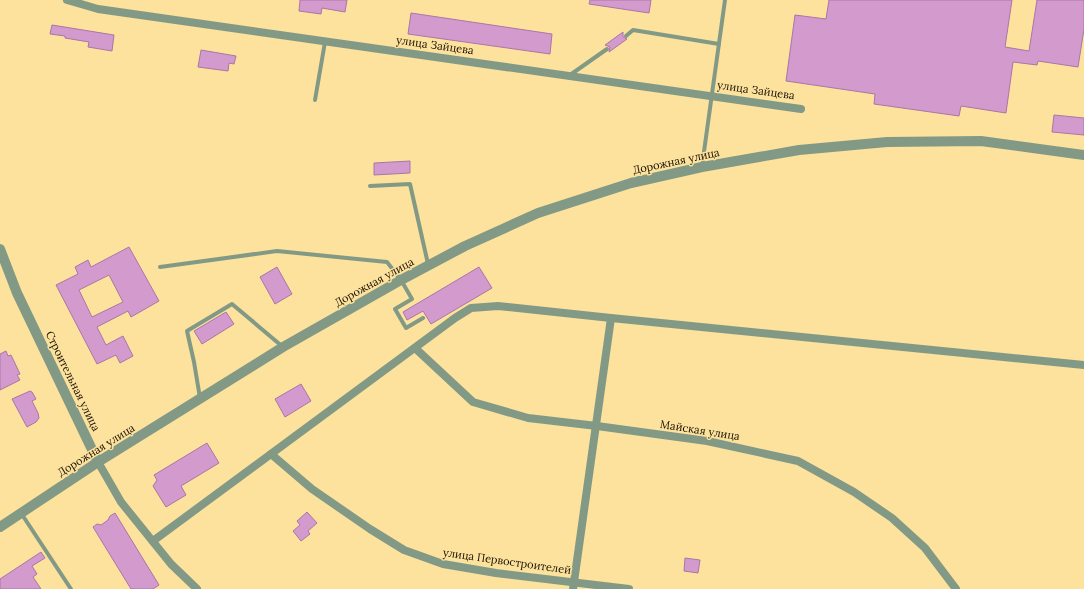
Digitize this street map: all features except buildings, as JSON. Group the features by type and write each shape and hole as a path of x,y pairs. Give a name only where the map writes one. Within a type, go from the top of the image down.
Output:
{"street":[{"name":"улица Зайцева","path":"67,0 98,9 801,109"},
{"name":"Дорожная улица","path":"0,527 98,462 283,347 401,280 466,246 538,213 631,183 702,167 798,150 887,142 981,141 1084,155"},
{"name":"Строительная улица","path":"0,249 17,293 98,462 122,502 171,564 197,589"},
{"path":"153,541 471,308 498,306 1084,365"},
{"path":"573,585 597,426 611,318"},
{"name":"Майская улица","path":"415,348 473,402 528,418 597,426 707,442 798,461 854,492 892,518 924,548 956,589"},
{"name":"улица Первостроителей","path":"271,454 312,489 370,529 404,550 443,564 573,585 629,589"}],"lane":[{"path":"702,167 726,0"},
{"path":"626,36 633,30 719,44"},
{"path":"315,100 326,41"},
{"path":"568,76 607,49"},
{"path":"370,186 410,184 428,266"},
{"path":"160,268 277,251 387,262 401,280 412,299 395,309 406,328 423,318"},
{"path":"200,399 187,331 232,304 283,347"},
{"path":"21,512 71,589"}]}
